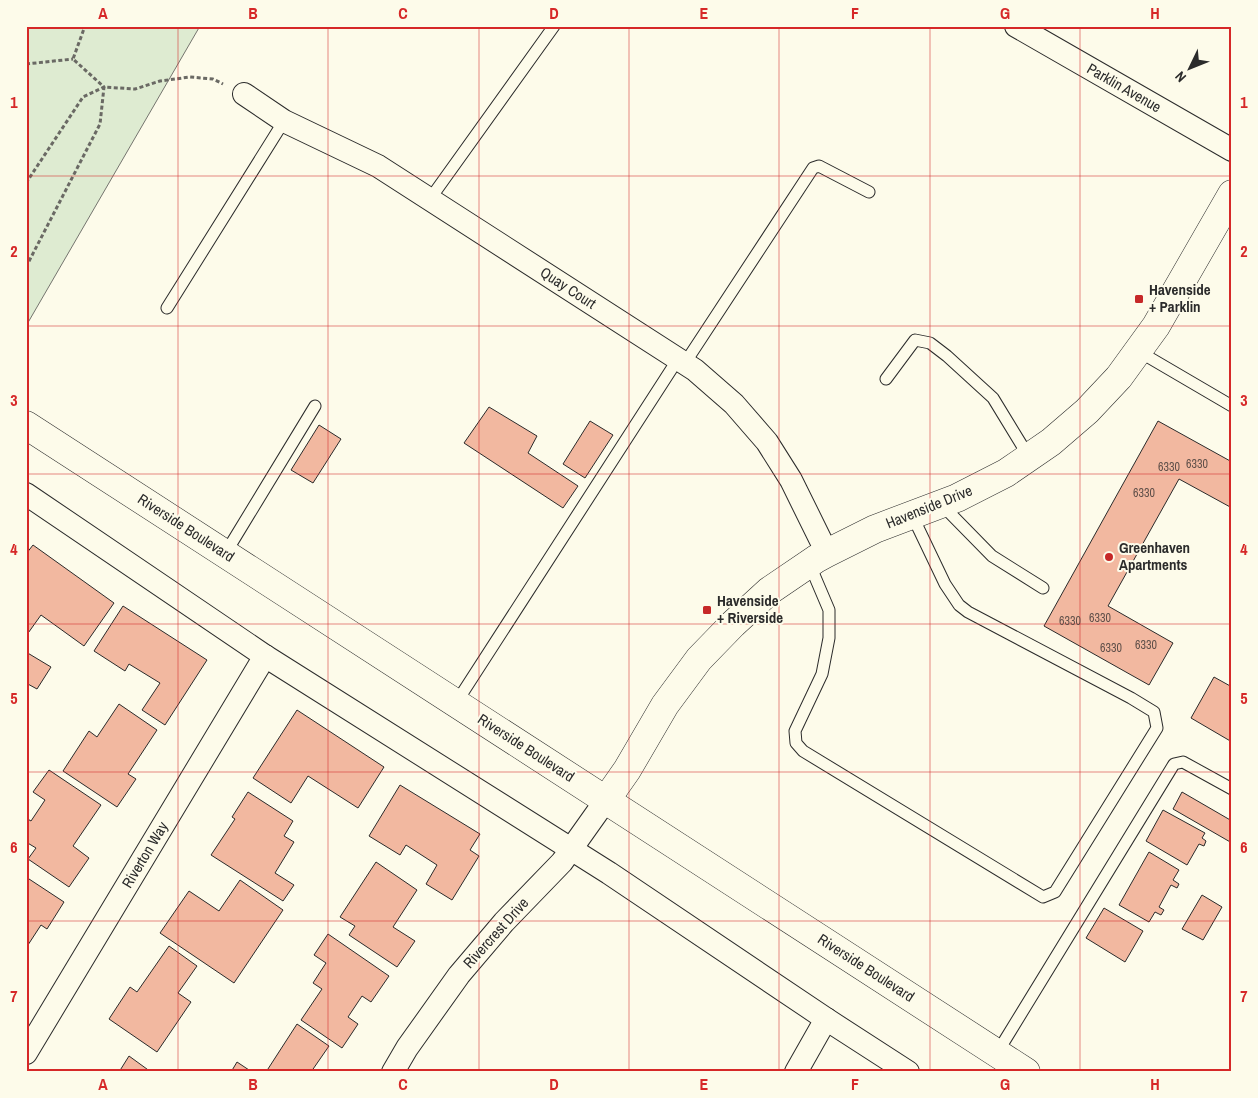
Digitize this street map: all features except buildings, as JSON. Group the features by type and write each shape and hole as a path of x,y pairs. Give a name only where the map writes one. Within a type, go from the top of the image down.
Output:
{"main road":[{"name":"Havenside Drive","path":"606,800 627,770 665,705 699,659 769,591 818,558 875,529 957,498 1006,473 1051,442 1086,411 1119,377 1156,326 1232,194"},
{"name":"Riverside Boulevard","path":"28,432 225,554 1026,1072"}],"street":[{"name":"Parklin Avenue","path":"1016,26 1232,150"},
{"name":"Quay Court","path":"244,94 284,121 378,166 695,370 734,404 767,442 791,480 818,558"},
{"path":"26,494 264,656 617,878 908,1072"},
{"name":"Riverton Way","path":"26,1054 264,656"},
{"name":"Rivercrest Drive","path":"393,1072 407,1048 459,976 504,922 562,862 606,800"},
{"path":"796,1072 826,1019"}],"lane":[{"path":"430,199 554,26"},
{"path":"167,308 284,121"},
{"path":"456,703 681,361 813,168 819,166 869,192"},
{"path":"886,379 915,340 930,343 993,398 1029,457"},
{"path":"1138,351 1232,406"},
{"path":"225,554 315,406"},
{"path":"941,504 992,556 1043,588"},
{"path":"818,558 829,610 829,638 822,674 795,731 796,743 803,752 1043,897 1055,892 1157,728 1154,712 968,612 959,605 945,584 912,515"},
{"path":"997,1053 1174,764 1183,762 1232,789"}],"path":[{"path":"73,59 85,26"},
{"path":"26,64 73,59 104,87"},
{"path":"26,183 83,96 104,87 135,90 160,81 190,77 213,79"},
{"path":"27,266 100,124 104,87"}],"green space":[{"path":"26,26 200,26 26,326"}],"place":[{"name":"Havenside + Parklin","path":"1139,299"},
{"name":"Greenhaven Apartments","path":"1109,557"},
{"name":"Havenside + Riverside","path":"707,610"}]}
